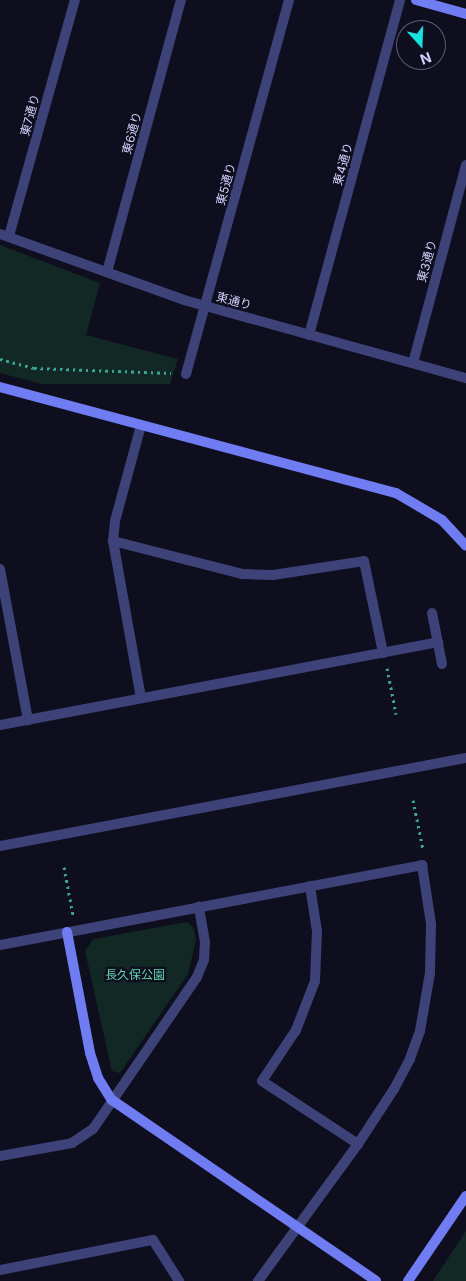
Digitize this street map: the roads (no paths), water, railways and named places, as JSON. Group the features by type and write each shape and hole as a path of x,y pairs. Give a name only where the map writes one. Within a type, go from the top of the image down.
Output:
{"street":[{"name":"東7通り","path":"5,235 75,0"},
{"name":"東6通り","path":"107,272 180,0"},
{"name":"東5通り","path":"186,374 289,0"},
{"name":"東4通り","path":"309,335 400,0"},
{"path":"416,0 466,14"},
{"name":"東3通り","path":"413,363 466,165"},
{"name":"東通り","path":"5,235 205,306 466,378"},
{"path":"0,387 396,493 442,520 466,546"},
{"path":"141,425 116,521 114,541 141,698"},
{"path":"114,541 242,574 273,575 364,561 383,652"},
{"path":"0,569 28,720"},
{"path":"432,613 442,664"},
{"path":"0,725 438,642"},
{"path":"0,846 466,758"},
{"path":"0,945 422,865 432,948 420,1031 394,1089 299,1228 258,1281"},
{"path":"310,886 317,931 315,980 296,1030 262,1081 358,1144"},
{"path":"0,1156 72,1143 93,1129 197,977 204,960 205,942 199,907"},
{"path":"71,932 90,1053 98,1078 112,1100 126,1113 376,1281"},
{"path":"408,1281 466,1196"},
{"path":"0,1270 153,1240 179,1281"}],"park label":[{"name":"長久保公園","path":"135,975"}]}
